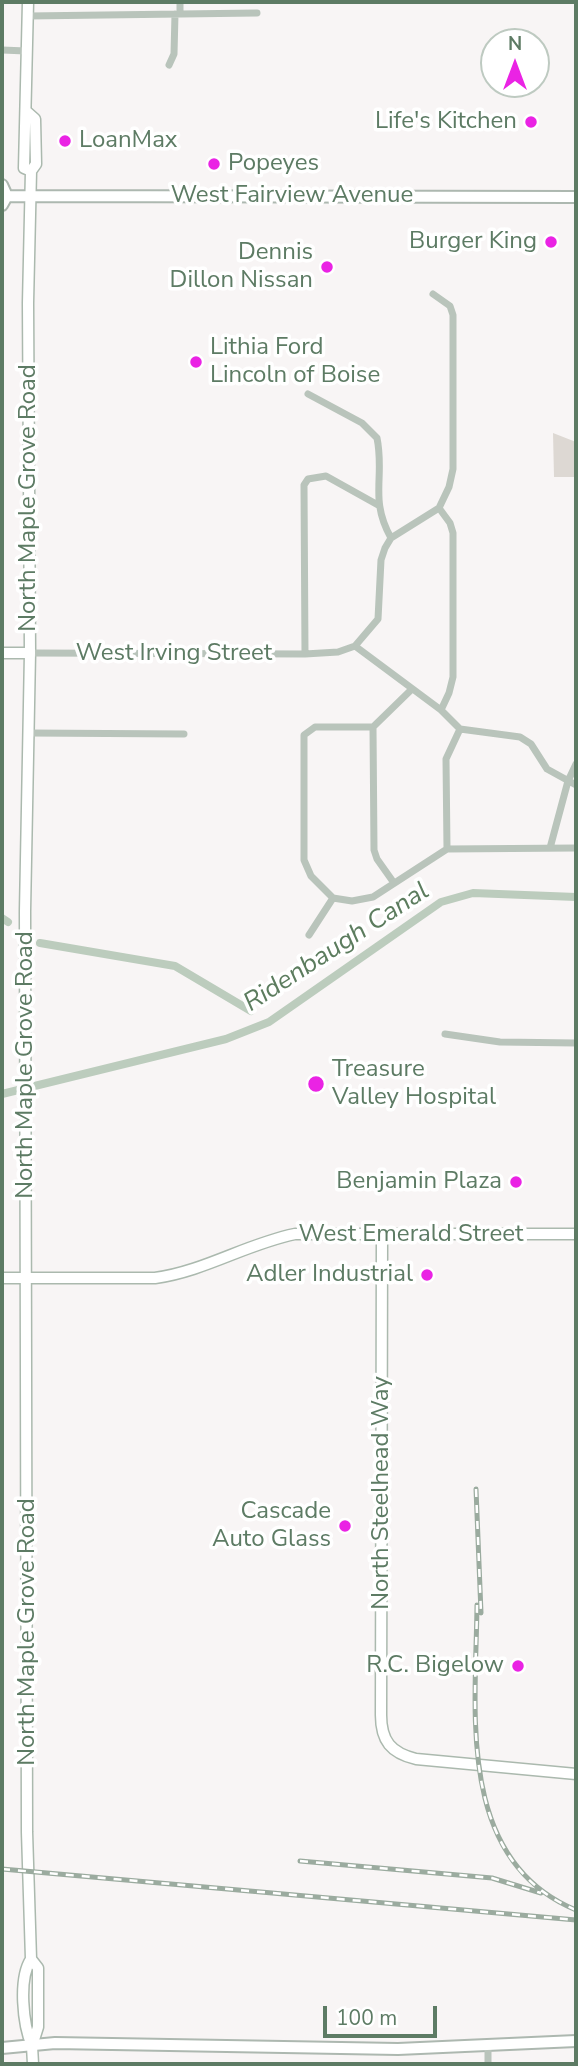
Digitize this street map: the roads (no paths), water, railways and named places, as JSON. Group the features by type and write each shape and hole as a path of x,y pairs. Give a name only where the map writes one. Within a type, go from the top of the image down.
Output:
{"main road":[{"name":"North Maple Grove Road","path":"27,2 26,111 23,118 24,168 30,171 31,196 28,303 30,653 25,931 28,1279 27,1832 31,1959 38,1968 38,2027 32,2046 33,2064"},
{"name":"West Fairview Avenue","path":"2,185 5,200 31,196 576,197"},
{"name":"West Irving Street","path":"2,653 30,653"},
{"name":"North Steelhead Way","path":"382,1233 381,1728 391,1750 415,1759 576,1773"},
{"name":"West Emerald Street","path":"2,1278 155,1278 198,1269 263,1242 295,1234 576,1234"},
{"path":"2,2049 55,2043 398,2049 576,2041"}],"street":[{"path":"169,65 174,54 180,2"},
{"path":"28,16 257,13"},
{"path":"2,50 26,51"},
{"path":"433,294 450,306 453,315 453,469 449,488 439,508 391,538 381,560 378,619 355,646 441,709 460,729 520,737 531,744 547,769 576,785"},
{"path":"308,394 362,423 377,438 378,505 380,519 391,538"},
{"path":"305,654 304,485 308,479 326,476 378,505"},
{"path":"439,508 450,523 453,533 453,677 450,694 441,709"},
{"name":"West Irving Street","path":"30,653 305,654 338,652 355,646"},
{"path":"412,689 373,727 315,727 304,735 304,860 311,876 333,898 352,901 373,897 447,849 576,848"},
{"path":"373,727 374,850 394,883"},
{"path":"447,849 446,759 460,729"},
{"path":"29,733 184,734"},
{"path":"550,848 568,780 576,764"},
{"path":"309,935 333,898"},
{"path":"445,1034 491,1041 576,1043"},
{"path":"488,2046 488,2064"}],"waterway":[{"name":"Ridenbaugh Canal","path":"2,1094 226,1039 269,1022 441,902 473,893 576,897"},
{"path":"2,918 8,922"},
{"path":"40,943 175,966 251,1011"}],"railway":[{"path":"476,1489 481,1613"},
{"path":"477,1605 476,1734 481,1778 491,1819 509,1856 537,1887 576,1910"},
{"path":"300,1861 492,1878 541,1893"},
{"path":"2,1869 576,1920"}],"place":[{"name":"Life's Kitchen","path":"531,122"},
{"name":"LoanMax","path":"65,141"},
{"name":"Popeyes","path":"214,164"},
{"name":"Burger King","path":"551,242"},
{"name":"Dennis Dillon Nissan","path":"327,267"},
{"name":"Lithia Ford Lincoln of Boise","path":"196,362"},
{"name":"Treasure Valley Hospital","path":"316,1084"},
{"name":"Benjamin Plaza","path":"516,1182"},
{"name":"Adler Industrial","path":"427,1275"},
{"name":"Cascade Auto Glass","path":"345,1526"},
{"name":"R.C. Bigelow","path":"518,1666"}]}
